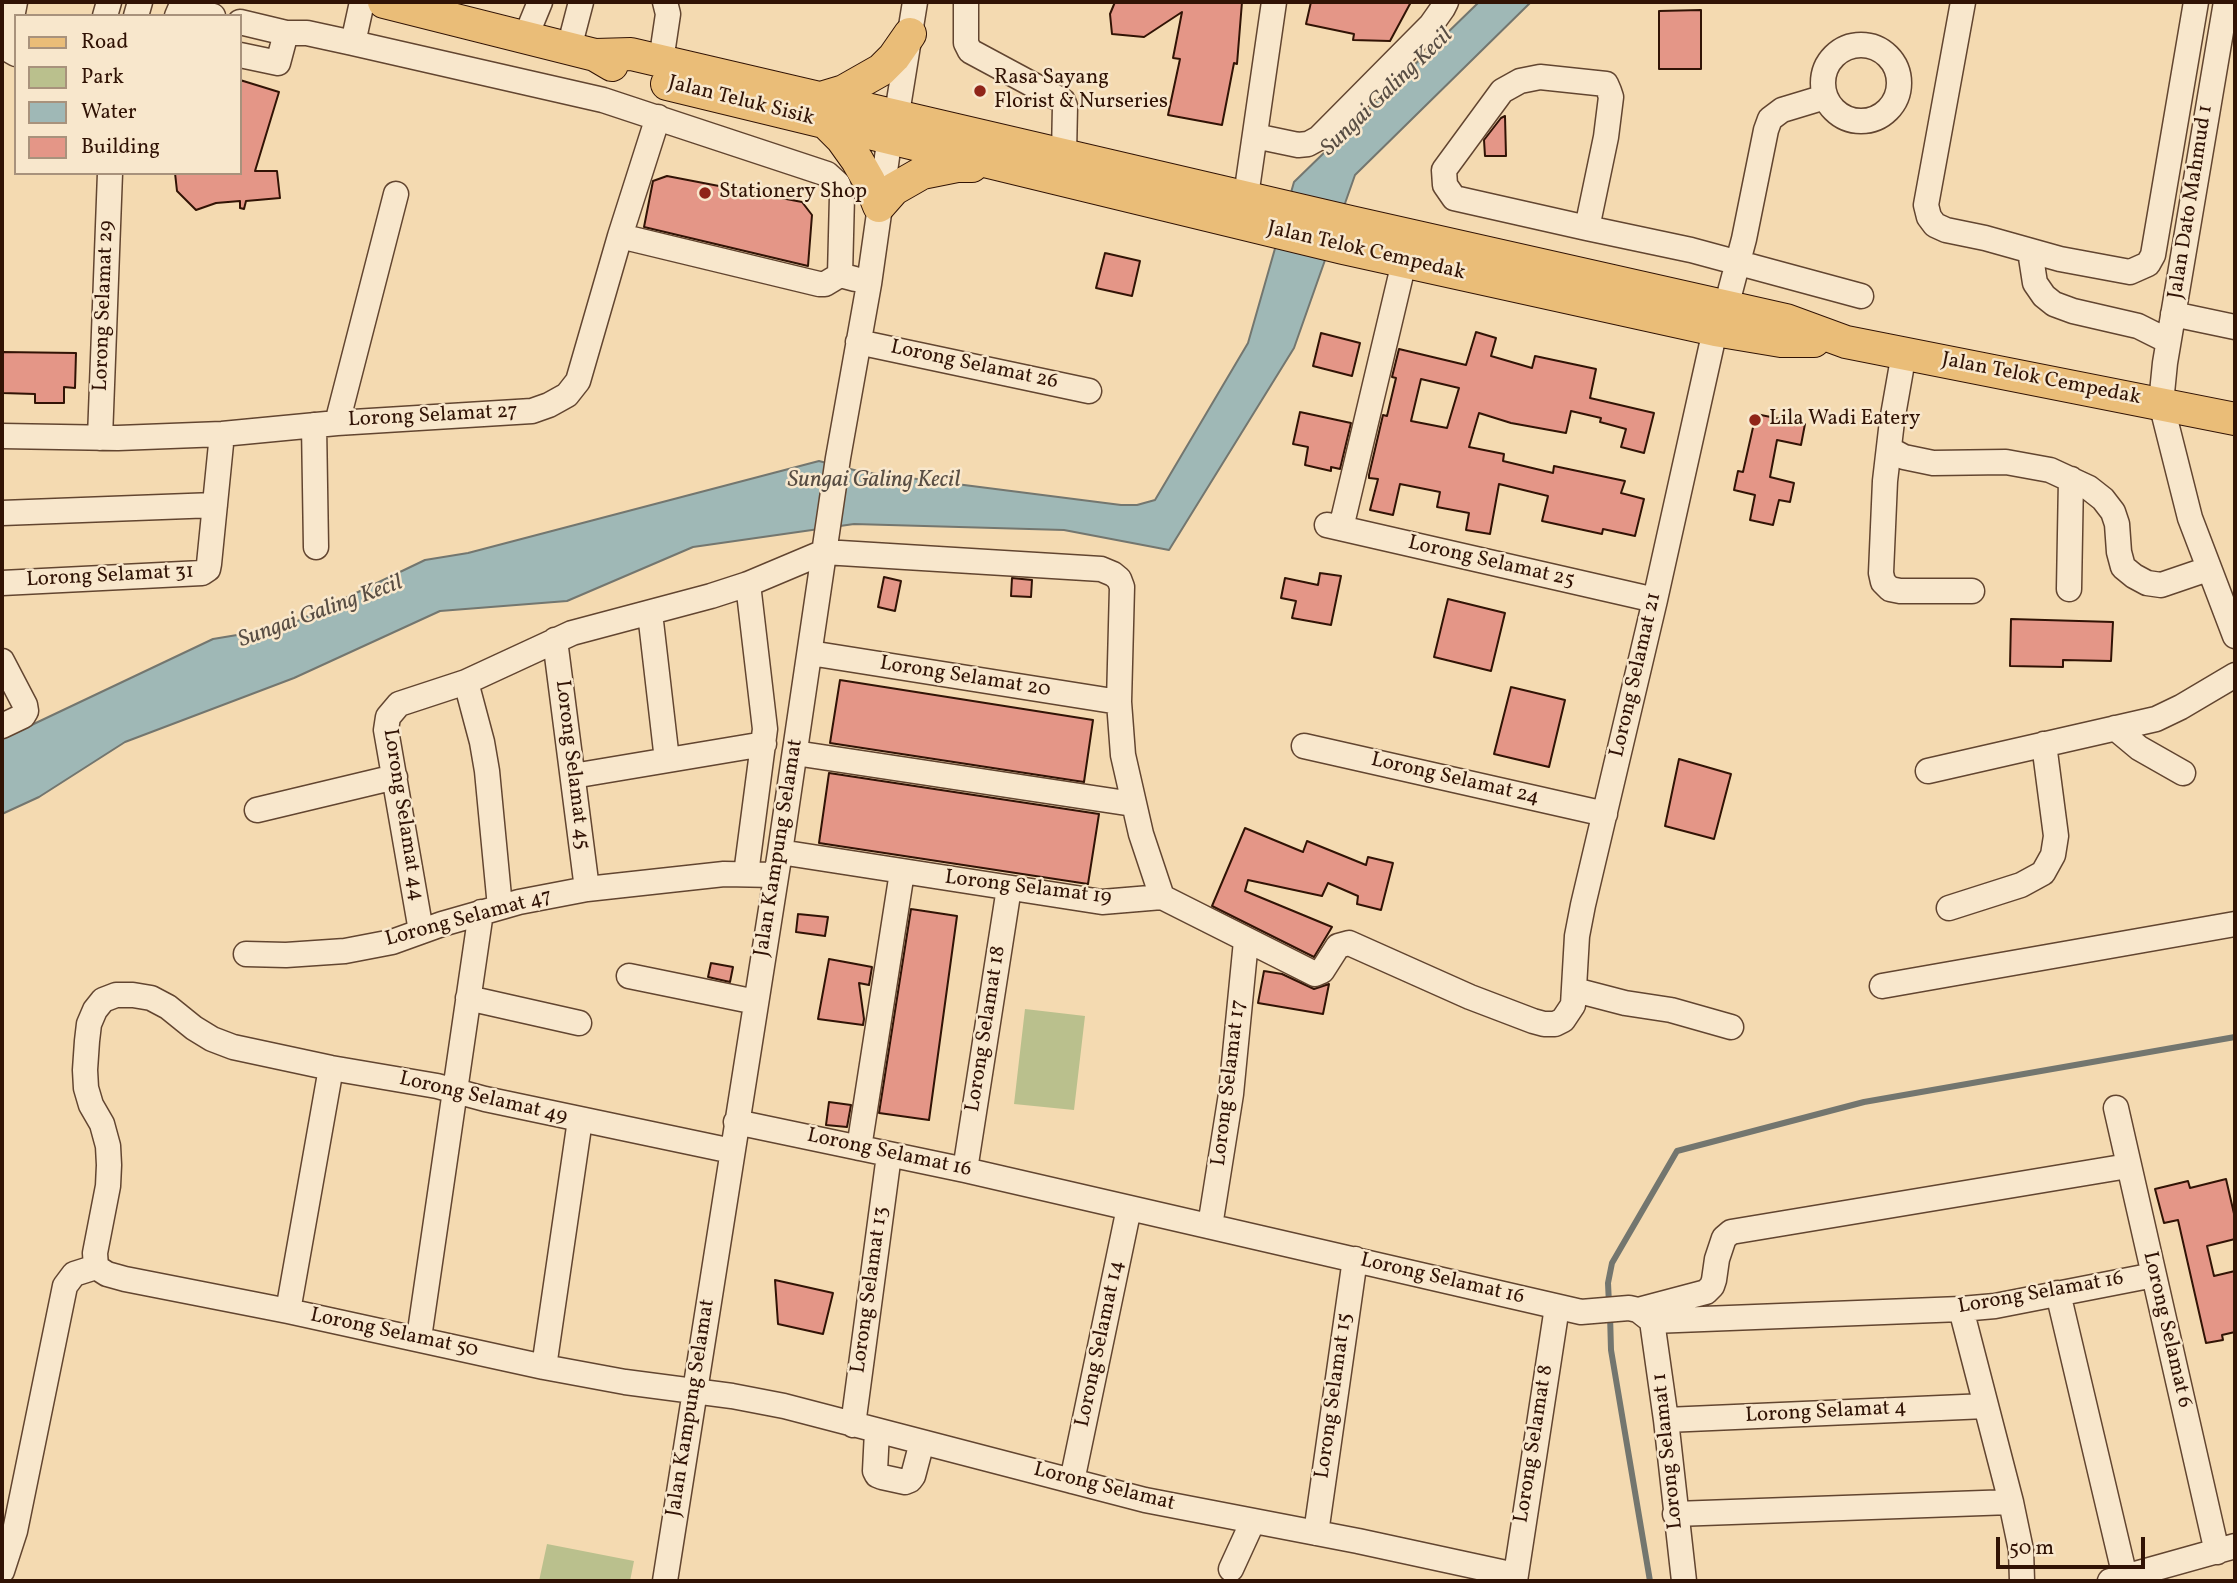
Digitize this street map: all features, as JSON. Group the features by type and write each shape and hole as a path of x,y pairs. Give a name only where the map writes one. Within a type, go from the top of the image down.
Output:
{"main road":[{"name":"Jalan Teluk Sisik","path":"384,2 582,52 626,74 825,110"},
{"path":"910,34 881,70 844,91 825,110 857,160 879,206 894,188 922,173 957,166 995,165"},
{"name":"Jalan Teluk Sisik","path":"582,52 631,54 661,61 825,110 893,127"},
{"name":"Jalan Telok Cempedak","path":"893,127 1064,154 1246,196 1276,217"},
{"name":"Jalan Telok Cempedak","path":"893,127 995,165 1276,217 1720,318 1781,341 1846,342 2235,419"},
{"name":"Jalan Telok Cempedak","path":"1347,235 1404,261 1720,318"}],"street":[{"path":"14,53 9,50 7,43 15,2"},
{"path":"353,43 362,2"},
{"path":"526,36 540,2"},
{"path":"581,2 582,52"},
{"path":"661,61 668,14 665,2"},
{"name":"Jalan Kampung Selamat","path":"665,1581 778,864 838,458 915,2"},
{"path":"966,2 966,43 970,51 1063,101 1064,154"},
{"path":"1246,196 1274,2"},
{"path":"1964,2 1926,205 1929,217 1935,225 1946,230 2130,272 2148,264 2153,255 2196,2"},
{"name":"Jalan Dato Mahmud 1","path":"2161,403 2168,341 2226,2"},
{"path":"1255,136 1298,145 1308,144 1319,138 1431,25 1445,5"},
{"path":"178,14 180,9 205,14"},
{"path":"242,22 286,33 307,33 603,100 814,169 833,179 842,196 840,275"},
{"path":"242,55 278,63 286,33"},
{"path":"1587,229 1606,137 1611,97 1609,91 1606,85 1540,76 1520,81 1502,91 1444,170 1446,185 1454,198 1587,229 1738,262 1861,296"},
{"name":"Lorong Selamat 21","path":"1246,941 1315,974 1322,971 1338,946 1349,943 1533,1021 1555,1024 1563,1020 1573,1005 1577,936 1720,318 1744,239 1766,130 1770,119 1782,110 1825,97"},
{"name":"Lorong Selamat 27","path":"2,436 100,438 222,434 325,424 532,411 549,405 566,395 578,382 658,117"},
{"name":"Lorong Selamat 29","path":"100,438 110,175"},
{"path":"316,547 325,424 396,194"},
{"path":"620,236 819,284 825,284 840,275 869,284"},
{"path":"2030,251 2035,283 2054,304 2138,326 2168,341"},
{"name":"Lorong Selamat 25","path":"1404,261 1334,527 1654,600"},
{"path":"2173,314 2235,327"},
{"name":"Lorong Selamat 26","path":"859,342 1089,391"},
{"path":"1904,353 1889,449 1881,573 1884,582 1891,589 1900,591 1972,591"},
{"path":"2161,403 2190,517 2235,636"},
{"name":"Lorong Selamat 31","path":"2,583 202,573 208,569 222,434"},
{"path":"1889,449 1904,457 1933,463 2006,462 2050,470 2096,494 2113,512 2123,567 2134,576 2147,583 2161,584 2208,569"},
{"path":"2069,589 2071,479"},
{"path":"2,513 215,505"},
{"path":"826,541 1086,568 1113,574 1119,579 1122,587 1119,702 1123,755 1140,834 1163,897 1246,941"},
{"name":"Lorong Selamat 44","path":"421,931 386,730 388,717 399,704 466,682 555,640 590,627 650,613 748,584 826,541"},
{"path":"746,874 764,744 763,711 748,584"},
{"path":"650,613 667,760"},
{"name":"Lorong Selamat 45","path":"555,640 587,890"},
{"name":"Lorong Selamat 20","path":"810,653 1119,702"},
{"path":"2,661 26,711 23,716 2,726"},
{"path":"1928,771 2156,719 2181,708 2235,675"},
{"path":"419,1338 468,998 491,909 486,771 482,742 466,682"},
{"path":"2115,728 2139,748 2183,773"},
{"path":"573,776 764,744"},
{"path":"1949,908 2021,885 2043,873 2053,855 2056,836 2044,744"},
{"name":"Lorong Selamat 24","path":"1304,746 1605,814"},
{"path":"795,753 1133,804"},
{"path":"257,810 395,776"},
{"name":"Lorong Selamat 47","path":"246,954 296,955 345,951 392,942 491,909 587,890 724,874 746,874 778,864"},
{"name":"Lorong Selamat 19","path":"778,864 902,872 1102,902 1163,897"},
{"path":"859,1148 902,872"},
{"name":"Lorong Selamat 18","path":"965,1170 1009,888"},
{"path":"1882,986 2235,924"},
{"name":"Lorong Selamat 17","path":"1210,1226 1231,1094 1246,941"},
{"path":"629,976 756,1002"},
{"path":"1574,990 1615,1001 1671,1010 1731,1027"},
{"name":"Lorong Selamat 49","path":"96,1267 95,1253 108,1186 109,1165 108,1146 102,1124 91,1105 86,1088 87,1041 89,1024 95,1010 103,1000 116,995 151,998 212,1039 233,1047 331,1068 437,1086 580,1120 732,1151"},
{"path":"468,998 579,1023"},
{"path":"288,1311 331,1068"},
{"name":"Lorong Selamat 6","path":"2116,1108 2154,1275 2226,1549"},
{"path":"544,1367 580,1120"},
{"name":"Lorong Selamat 16","path":"736,1122 965,1170 1581,1312 1961,1309 1995,1306 2154,1275"},
{"name":"Lorong Selamat 13","path":"889,1155 865,1428 877,1475 905,1482 910,1480 922,1443"},
{"path":"1628,1313 1706,1292 1712,1286 1724,1238 1731,1232 2128,1166"},
{"name":"Lorong Selamat 14","path":"1072,1481 1129,1208"},
{"name":"Lorong Selamat 15","path":"1316,1533 1354,1259"},
{"path":"2,1571 15,1531 65,1286 74,1274 96,1267"},
{"name":"Lorong Selamat 50","path":"96,1267 107,1274 125,1279 419,1338 544,1367 695,1392"},
{"path":"2058,1293 2117,1579 2226,1549"},
{"name":"Lorong Selamat 8","path":"1515,1578 1557,1307"},
{"path":"1961,1309 2011,1502 2021,1550 2022,1581"},
{"name":"Lorong Selamat 1","path":"1628,1313 1666,1420 1684,1581"},
{"name":"Lorong Selamat","path":"695,1392 784,1406 1145,1500 1316,1533 1515,1578"},
{"name":"Lorong Selamat 4","path":"1666,1420 1986,1406"},
{"path":"1675,1514 2011,1502"},
{"path":"1231,1569 1253,1521"}],"green space":[{"path":"1025,1009 1085,1016 1074,1110 1014,1104"},
{"path":"547,1544 634,1561 630,1581 539,1581"}],"water":[{"name":"Sungai Galing Kecil","path":"1479,2 1531,2 1355,175 1294,348 1169,550 1064,530 854,524 693,547 567,601 440,611 294,678 125,742 39,797 2,814 2,739 213,639 285,627 425,560 468,553 819,461 862,472 1121,505 1137,505 1155,500 1248,343 1294,182"}],"building":[{"path":"1115,2 1242,2 1237,64 1234,63 1222,125 1168,115 1180,59 1173,58 1182,12 1144,37 1112,34 1110,14"},
{"path":"1311,2 1411,2 1390,41 1353,40 1354,34 1306,24"},
{"path":"1701,10 1701,69 1659,69 1659,11"},
{"path":"242,81 279,92 255,171 277,171 280,198 246,201 244,209 240,208 240,201 216,203 196,210 177,191 175,175 242,175"},
{"path":"1505,116 1506,156 1485,156 1484,140"},
{"path":"667,176 802,202 812,215 808,266 644,227 653,181"},
{"path":"1105,253 1140,261 1132,296 1096,288"},
{"path":"1476,332 1496,338 1491,356 1532,368 1535,356 1596,369 1590,398 1654,413 1644,453 1621,447 1626,429 1600,422 1601,418 1571,411 1566,433 1511,423 1479,413 1469,447 1504,454 1503,461 1553,473 1554,466 1625,481 1621,493 1644,499 1635,536 1603,529 1602,534 1542,521 1548,496 1499,484 1490,534 1466,530 1469,513 1437,507 1440,492 1400,484 1393,515 1370,510 1378,479 1369,478 1369,475 1383,415 1387,416 1396,378 1392,377 1399,349 1466,365","holes":["1421,379 1459,388 1447,428 1411,421"]},
{"path":"1321,333 1360,343 1352,376 1313,366"},
{"path":"2,352 76,353 75,388 64,387 64,403 35,403 35,394 2,393"},
{"path":"1300,412 1351,423 1340,469 1331,467 1331,471 1305,465 1308,447 1293,444"},
{"path":"1756,414 1805,424 1801,445 1777,440 1770,477 1794,483 1790,502 1779,500 1773,525 1750,520 1755,495 1734,490 1738,471 1743,472"},
{"path":"1320,573 1341,576 1331,625 1292,618 1296,601 1281,598 1285,578 1318,585"},
{"path":"884,577 901,581 895,611 878,607"},
{"path":"1012,578 1032,580 1031,597 1011,596"},
{"path":"1448,599 1505,613 1491,671 1434,657"},
{"path":"2011,619 2113,622 2111,661 2063,660 2063,667 2010,666"},
{"path":"840,680 1093,720 1084,782 830,743"},
{"path":"1511,687 1565,700 1549,767 1494,754"},
{"path":"1679,759 1731,774 1714,839 1665,826"},
{"path":"829,773 1099,814 1088,884 819,843"},
{"path":"1245,828 1303,852 1307,841 1366,865 1368,857 1393,863 1381,910 1357,904 1358,896 1328,883 1322,896 1248,880 1245,891 1332,927 1314,957 1212,906"},
{"path":"911,909 957,916 929,1120 879,1113"},
{"path":"798,914 828,917 825,936 796,932"},
{"path":"829,959 872,967 869,985 859,983 863,1025 818,1019"},
{"path":"711,963 733,967 730,982 708,977"},
{"path":"1264,971 1282,974 1314,989 1329,984 1323,1014 1258,1003"},
{"path":"829,1102 851,1105 847,1127 826,1125"},
{"path":"2226,1179 2235,1218 2235,1239 2207,1246 2214,1276 2235,1271 2235,1332 2222,1335 2223,1340 2206,1343 2178,1220 2164,1223 2155,1189 2188,1181 2190,1188"},
{"path":"775,1280 833,1293 823,1334 778,1324"}],"waterway":[{"path":"1609,1304 1608,1283 1612,1263 1677,1151 1864,1102 2235,1037"},
{"path":"1610,1314 1611,1350 1650,1581"}],"place":[{"name":"Rasa Sayang Florist & Nurseries","path":"980,91"},
{"name":"Stationery Shop","path":"705,193"},
{"name":"Lila Wadi Eatery","path":"1755,420"}]}
